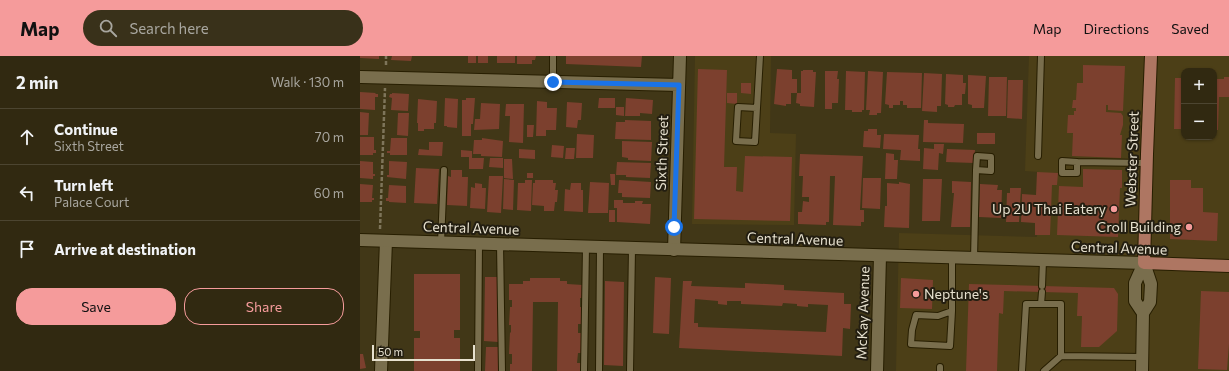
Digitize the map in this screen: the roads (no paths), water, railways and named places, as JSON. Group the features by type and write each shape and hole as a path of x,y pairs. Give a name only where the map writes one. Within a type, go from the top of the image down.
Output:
{"main road":[{"name":"Webster Street","path":"1144,263 1146,163 1151,56"},
{"name":"Central Avenue","path":"1144,263 1229,266"}],"street":[{"name":"Sixth Street","path":"674,250 680,56"},
{"path":"361,77 679,85"},
{"name":"Central Avenue","path":"360,240 1144,263"},
{"path":"381,371 383,241"},
{"name":"McKay Avenue","path":"877,371 880,256"},
{"name":"Webster Street","path":"1142,371 1143,313 1150,302 1151,284 1144,263"}],"lane":[{"path":"553,56 553,82"},
{"path":"757,108 738,107 736,141 755,142 757,108 760,56"},
{"path":"1038,156 1041,56"},
{"path":"1077,162 1146,163"},
{"path":"441,243 444,170"},
{"path":"974,259 976,170"},
{"path":"478,371 479,244"},
{"path":"500,244 502,371"},
{"path":"584,371 586,247"},
{"path":"599,371 600,248"},
{"path":"630,371 632,249"},
{"path":"952,258 952,312 950,346 911,344 912,330 916,315 938,316 952,312"},
{"path":"1041,304 1043,261"},
{"path":"1022,371 1026,304 1061,304 1061,356"},
{"path":"1044,371 1061,356 1142,358"}],"place":[{"name":"Up 2U Thai Eatery","path":"1114,209"},
{"name":"Croll Building","path":"1189,227"},
{"name":"Neptune's","path":"916,294"}]}
